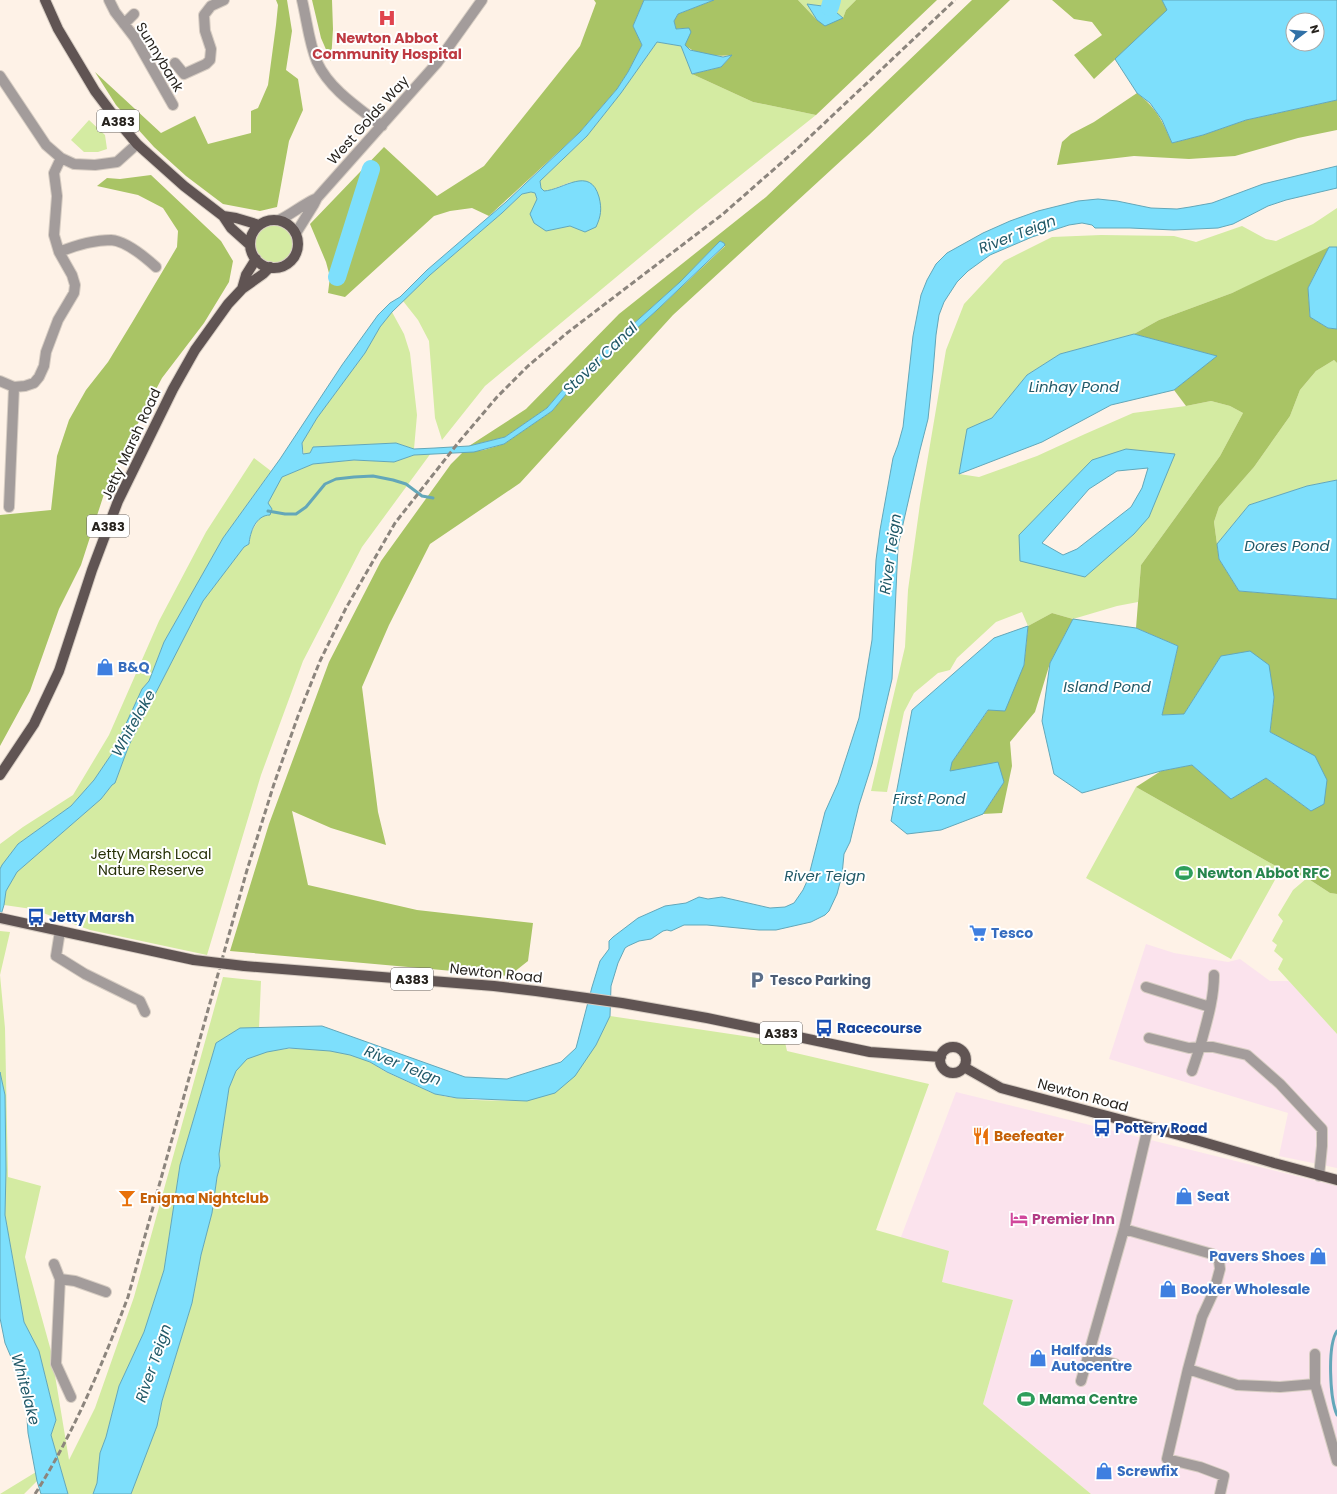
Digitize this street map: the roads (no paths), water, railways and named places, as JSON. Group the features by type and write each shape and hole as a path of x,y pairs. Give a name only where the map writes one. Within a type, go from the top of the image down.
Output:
{"main road":[{"name":"A383","path":"45,0 58,30 95,91 137,144 184,186 223,216 231,228 250,245"},
{"name":"A383","path":"223,216 236,218 259,225"},
{"path":"268,220 279,220 289,225 296,233 298,248 296,255 285,266 278,268 270,267 260,263 256,259 250,245 252,234 259,225 268,220"},
{"name":"Jetty Marsh Road","path":"242,289 246,275 256,259"},
{"name":"Jetty Marsh Road","path":"0,775 34,724 59,670 104,536 118,501 164,405 195,350 228,304 242,289 270,267"},
{"name":"Newton Road","path":"3,918 194,960 244,966 494,986 580,997 707,1018 870,1052 941,1057"},
{"path":"949,1048 959,1049 966,1057 964,1067 959,1072 955,1073 946,1071 942,1065 941,1057 949,1048"},
{"name":"Newton Road","path":"964,1067 1001,1088 1148,1127 1337,1180"}],"street":[{"name":"Sunnybank","path":"109,0 115,12 135,38 173,105"},
{"path":"302,0 318,63 330,82 349,101 382,126"},
{"name":"West Golds Way","path":"296,233 317,198 437,63 482,0"},
{"path":"175,63 184,74 206,64 210,60 211,49 205,31 204,15 211,6 220,1"},
{"name":"Sunnybank","path":"124,24 134,14"},
{"path":"0,76 46,145 61,158 74,164 95,165 117,162 137,144"},
{"path":"0,381 14,387 24,386 34,382 39,377 44,366 46,352 58,320 74,293 75,285 72,275 59,252 54,235 56,196 54,173 61,158"},
{"name":"West Golds Way","path":"279,220 292,214 309,201 317,198"},
{"path":"59,252 72,246 112,240 126,245 140,253 156,267"},
{"path":"9,507 5,492 14,387"},
{"path":"60,931 56,956 85,974 140,1001 145,1012"},
{"path":"1192,1072 1210,1007 1214,985 1214,975"},
{"path":"1146,987 1210,1007"},
{"path":"1149,1038 1189,1048 1213,1047 1247,1055 1280,1084 1322,1129 1319,1176"},
{"path":"1081,1381 1124,1230 1148,1127"},
{"path":"1124,1230 1212,1254 1219,1261 1220,1269 1214,1290 1202,1318 1188,1369 1167,1459 1200,1467 1224,1476 1220,1494"},
{"path":"54,1264 60,1279 56,1364 71,1396"},
{"path":"60,1279 75,1281 106,1292"},
{"path":"1315,1354 1315,1384 1337,1462"},
{"path":"1088,1357 1114,1364"},
{"path":"1188,1369 1237,1385 1280,1387 1315,1384"}],"water":[{"path":"644,0 714,0 678,14 674,21 676,29 689,28 691,32 685,45 690,50 723,57 732,55 721,67 692,74 681,46 657,42 621,93 587,136 540,181 541,188 544,191 575,182 589,182 595,188 600,201 601,209 596,227 585,232 570,226 546,231 534,223 530,214 537,199 535,193 531,192 522,194 430,275 392,312 380,327 365,353 317,418 302,443 303,454 310,453 313,447 396,443 414,449 435,448 469,446 505,437 547,408 571,380 680,282 720,241 725,245 657,310 572,387 552,411 504,444 474,452 414,455 394,462 354,460 313,464 282,477 268,503 272,509 270,515 257,521 252,530 249,544 244,547 203,601 129,745 115,783 101,799 17,872 6,891 0,918 0,869 2,865 18,844 71,806 94,780 113,752 142,689 149,681 164,642 223,538 280,459 342,365 378,315 390,303 400,297 427,270 506,202 580,132 617,89 642,45 633,26"},
{"path":"1162,0 1337,0 1337,100 1246,120 1203,135 1172,143 1162,120 1150,103 1137,93 1115,59 1167,10"},
{"path":"807,4 830,7 843,18 825,26 817,20"},
{"name":"River Teign","path":"1337,166 1337,188 1286,200 1268,206 1233,224 1218,228 1174,230 1095,228 1092,225 1082,223 1069,225 1032,237 990,255 968,271 957,282 944,302 939,315 928,419 898,546 892,679 872,764 859,805 850,842 844,854 842,875 837,894 829,911 825,915 811,922 776,930 759,930 707,925 684,925 671,931 663,931 651,939 639,941 628,946 625,948 618,963 611,986 610,1016 596,1045 575,1076 555,1093 527,1101 457,1098 435,1094 387,1072 370,1062 350,1055 330,1051 289,1048 267,1052 247,1059 236,1071 229,1088 219,1154 220,1166 212,1213 201,1255 192,1303 162,1401 157,1426 131,1494 93,1494 97,1483 100,1453 106,1437 119,1386 144,1332 164,1270 180,1165 216,1043 240,1028 322,1026 465,1077 507,1079 561,1062 576,1048 600,961 609,949 609,941 638,918 665,906 686,903 699,897 708,899 722,897 770,908 785,907 794,903 803,890 808,879 825,812 838,783 859,718 872,640 876,560 880,530 893,458 903,427 913,336 921,295 936,264 947,253 983,233 1010,221 1038,211 1078,201 1098,199 1117,201 1151,208 1177,209 1212,203 1263,184"},
{"path":"1329,247 1337,247 1337,329 1328,328 1310,317 1308,288"},
{"name":"Linhay Pond","path":"1134,334 1217,356 1174,390 1111,405 1042,442 959,474 967,429 992,418 1027,375 1060,354"},
{"path":"1126,449 1175,454 1149,517 1134,534 1085,577 1020,561 1019,535 1092,460","holes":["1148,468 1142,488 1131,507 1077,549 1063,555 1042,543 1089,489 1117,471"]},
{"name":"Dores Pond","path":"1337,480 1337,599 1239,591 1219,559 1217,544 1249,505 1307,486"},
{"name":"Island Pond","path":"1073,619 1136,628 1178,646 1162,715 1184,714 1221,656 1250,651 1269,665 1274,697 1270,732 1315,756 1327,780 1324,804 1311,811 1266,778 1231,799 1192,765 1161,771 1082,793 1054,774 1042,721 1050,663"},
{"name":"First Pond","path":"1028,626 1024,665 1005,711 988,710 952,762 950,771 998,762 1004,782 983,814 941,830 907,834 891,821 912,710 994,638"},
{"name":"Whitelake","path":"0,1072 5,1095 5,1215 24,1322 39,1351 56,1420 51,1435 68,1494 41,1494 37,1481 28,1433 25,1390 5,1343 0,1318"}],"waterway":[{"path":"830,7 832,0"},
{"path":"337,277 371,169"},
{"path":"268,511 296,514 306,507 325,484 336,479 354,477 373,476 393,480 406,484 422,496 433,498"},
{"path":"1337,1331 1334,1338 1331,1360 1331,1385 1337,1415"}],"railway":[{"path":"35,1494 75,1423 108,1348 128,1297 247,870 274,784 298,716 320,661 346,608 395,523 458,443 497,397 528,366 567,333 723,214 797,149 955,0"}],"place":[{"name":"Newton Abbot Community Hospital","path":"387,18"},
{"name":"B&Q","path":"105,667"},
{"name":"Newton Abbot RFC","path":"1184,873"},
{"name":"Jetty Marsh","path":"36,917"},
{"name":"Tesco","path":"978,933"},
{"name":"Tesco Parking","path":"757,980"},
{"name":"Racecourse","path":"824,1028"},
{"name":"Pottery Road","path":"1102,1128"},
{"name":"Beefeater","path":"981,1136"},
{"name":"Seat","path":"1184,1196"},
{"name":"Enigma Nightclub","path":"127,1198"},
{"name":"Premier Inn","path":"1019,1219"},
{"name":"Pavers Shoes","path":"1318,1256"},
{"name":"Booker Wholesale","path":"1168,1289"},
{"name":"Halfords Autocentre","path":"1038,1358"},
{"name":"Mama Centre","path":"1026,1399"},
{"name":"Screwfix","path":"1104,1471"}],"water label":[{"name":"Stover Canal","path":"600,358"}],"park label":[{"name":"Jetty Marsh Local Nature Reserve","path":"151,862"}]}
